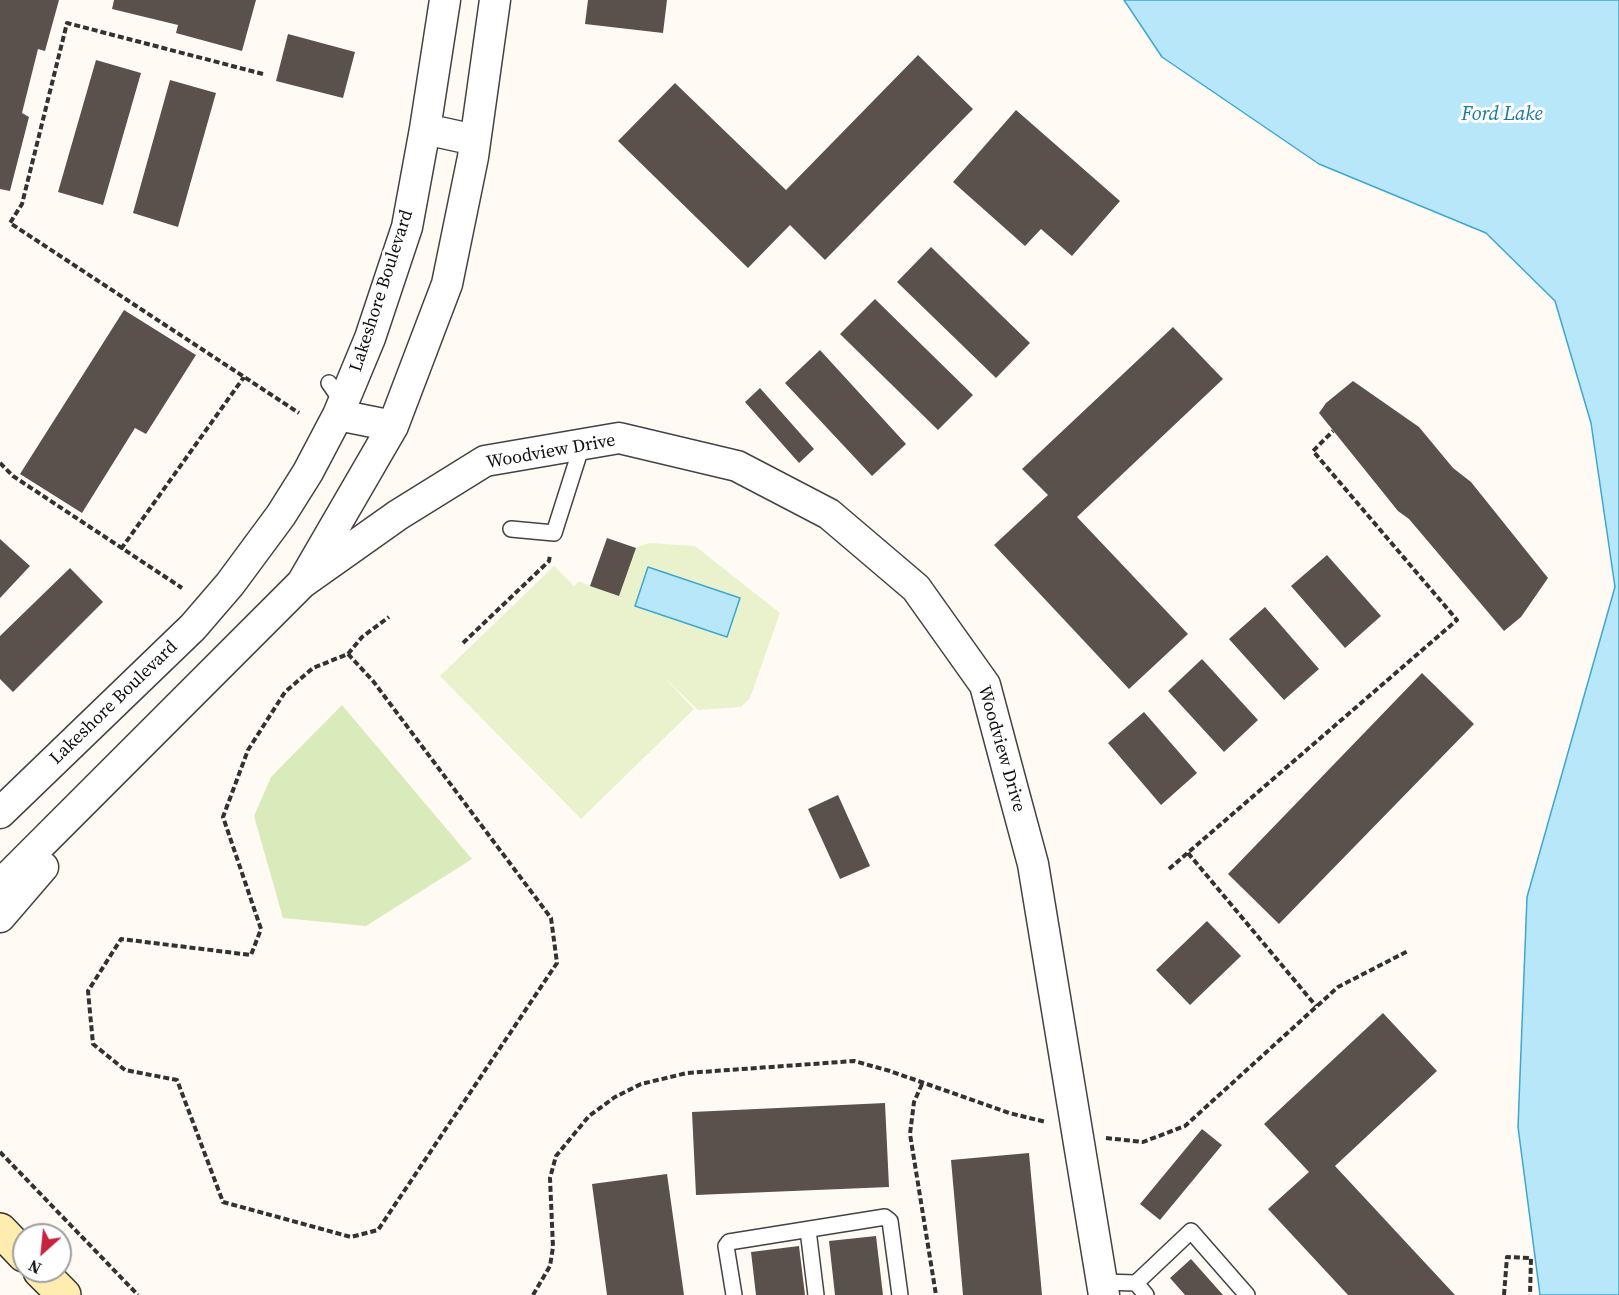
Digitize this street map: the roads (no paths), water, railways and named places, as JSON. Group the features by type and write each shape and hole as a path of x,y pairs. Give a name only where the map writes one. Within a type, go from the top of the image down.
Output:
{"main road":[{"path":"0,1230 12,1242"},
{"path":"52,1283 64,1295"}],"street":[{"name":"Lakeshore Boulevard","path":"0,813 193,627 230,584 281,515 308,472 337,400 370,338 407,226 445,0"},
{"path":"0,917 32,866 70,817 303,583 393,426 447,284 475,140 495,0"},
{"path":"425,129 475,140"},
{"path":"337,400 393,426"},
{"name":"Woodview Drive","path":"303,583 398,515 485,461 620,438 737,466 829,514 916,588 985,685 1033,864 1103,1288"},
{"name":"Lakeshore Boulevard","path":"193,627 228,658"},
{"path":"0,885 32,866 101,808 112,774"},
{"name":"Lakeshore Boulevard","path":"36,779 70,817"}],"lane":[{"path":"511,529 554,533 582,445"},
{"path":"734,1295 726,1246 729,1242 885,1217 890,1221 900,1295"},
{"path":"808,1230 816,1295"},
{"path":"1103,1288 1141,1289 1191,1231 1247,1295"}],"water":[{"name":"Ford Lake","path":"1124,0 1619,0 1619,1295 1540,1295 1518,1127 1527,897 1615,587 1591,423 1555,301 1486,233 1319,164 1162,57"},
{"path":"648,567 740,598 727,637 635,606"}]}
